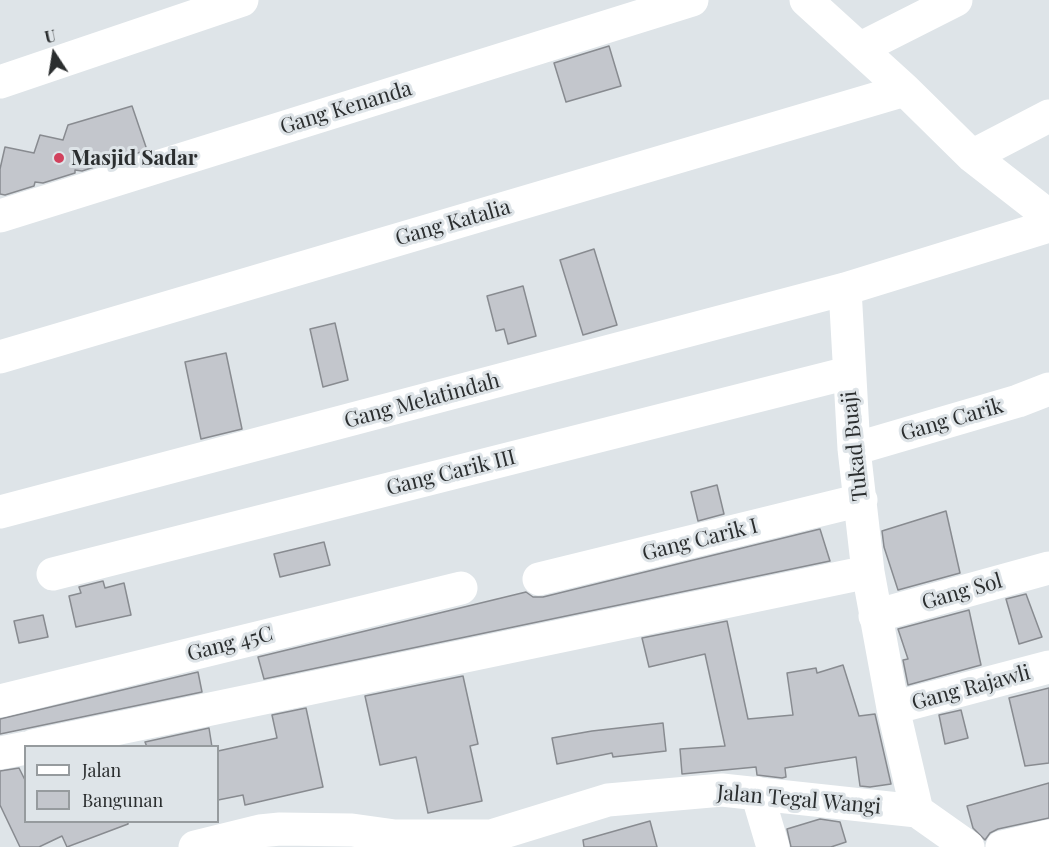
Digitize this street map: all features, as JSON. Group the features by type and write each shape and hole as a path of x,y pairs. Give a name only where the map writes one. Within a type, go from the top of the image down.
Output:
{"street":[{"path":"0,82 242,0"},
{"name":"Gang Kenanda","path":"0,216 692,0"},
{"path":"806,0 861,48 972,156 1049,216"},
{"path":"861,48 956,0"},
{"name":"Gang Katalia","path":"0,357 905,90"},
{"path":"972,156 1049,116"},
{"path":"844,289 1049,226"},
{"name":"Tukad Buaji","path":"844,289 854,449 868,573 893,708 917,811"},
{"name":"Gang Melatindah","path":"0,512 844,289"},
{"name":"Gang Carik III","path":"53,574 848,373"},
{"name":"Gang Carik","path":"854,449 1018,401 1049,389"},
{"name":"Gang Carik I","path":"539,579 861,500"},
{"name":"Gang Sol","path":"875,616 1049,568"},
{"path":"43,745 868,573"},
{"name":"Gang 45C","path":"0,701 460,588"},
{"name":"Gang Rajawli","path":"893,708 1049,667"},
{"path":"0,753 24,748"},
{"name":"Jalan Tegal Wangi","path":"195,847 261,839 280,829 352,830 396,842 492,842 608,800 722,790 917,811 968,847"},
{"path":"757,793 773,847"},
{"path":"1002,847 1049,836"}],"building":[{"path":"609,46 621,86 566,102 554,63"},
{"name":"Masjid Sadar","path":"132,106 147,150 82,171 75,170 75,173 43,183 35,182 34,186 5,195 0,194 0,169 5,147 34,153 40,135 63,140 68,125"},
{"path":"594,249 617,325 583,335 560,260"},
{"path":"523,286 536,336 508,344 504,329 496,331 487,296"},
{"path":"335,323 348,380 323,387 310,329"},
{"path":"226,353 242,429 201,439 185,362"},
{"path":"717,485 724,514 698,521 691,492"},
{"path":"946,511 960,573 898,590 884,547 882,531"},
{"path":"820,529 830,561 264,679 258,657 526,592 533,597 543,597"},
{"path":"324,542 330,565 280,577 274,554"},
{"path":"103,581 105,588 124,583 131,615 76,627 69,596 81,593 79,587"},
{"path":"1026,594 1042,637 1019,644 1006,599"},
{"path":"969,610 981,665 908,685 903,660 908,659 898,629"},
{"path":"43,615 48,637 19,643 14,621"},
{"path":"727,621 748,719 793,715 787,673 816,668 817,673 843,665 859,716 875,714 891,784 860,786 856,757 785,768 786,777 782,778 757,775 756,767 682,774 680,749 725,746 705,654 649,667 642,638"},
{"path":"198,672 202,692 0,734 0,719"},
{"path":"463,676 478,744 470,746 482,801 428,813 416,757 380,765 365,696"},
{"path":"1049,688 1049,763 1025,766 1009,698"},
{"path":"306,708 323,787 245,805 243,795 219,800 219,751 277,738 272,715"},
{"path":"961,710 968,738 945,744 939,715"},
{"path":"663,723 666,751 613,757 612,753 557,764 552,738"},
{"path":"209,728 212,745 146,745 145,742"},
{"path":"19,768 24,778 24,823 128,824 67,847 62,836 39,847 20,847 0,805 0,771"},
{"path":"1049,783 1049,818 998,829 990,833 985,840 973,828 967,806"},
{"path":"820,819 840,822 846,842 831,847 791,847 787,829"},
{"path":"650,821 657,847 584,847 583,840"}],"place":[{"name":"Masjid Sadar","path":"59,158"}]}
